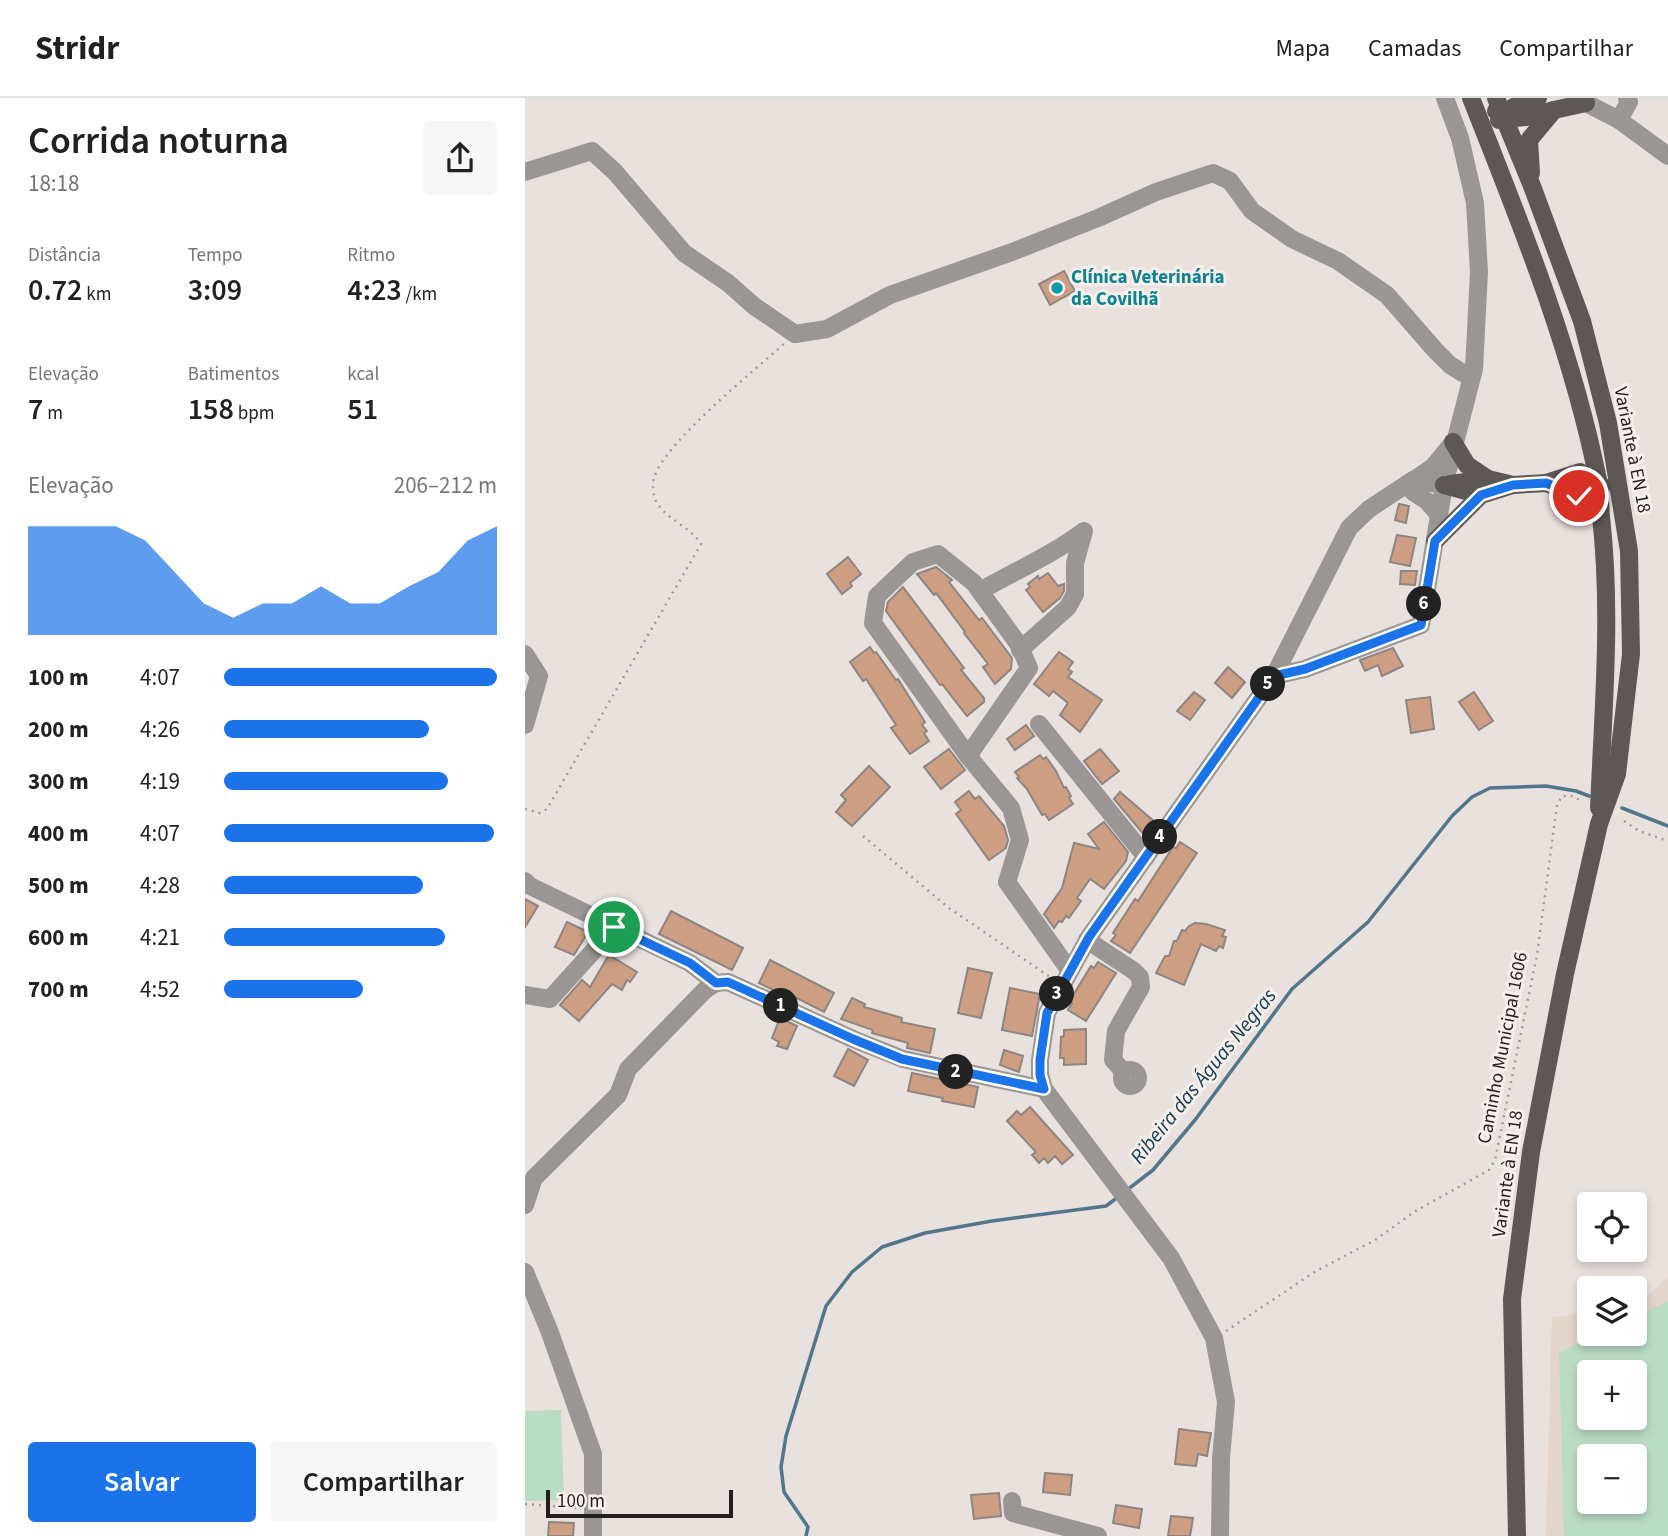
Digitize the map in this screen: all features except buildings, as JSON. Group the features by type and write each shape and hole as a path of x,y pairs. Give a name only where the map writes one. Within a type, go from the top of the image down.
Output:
{"main road":[{"name":"Variante à EN 18","path":"1471,98 1556,326 1598,482 1605,543 1607,641 1599,824"},
{"path":"1480,98 1521,119 1582,100"},
{"path":"1499,107 1517,106 1538,98"},
{"name":"Variante à EN 18","path":"1499,107 1532,186 1582,321 1608,423 1629,551 1631,654 1617,775 1599,824 1565,974 1531,1152 1512,1299 1517,1536"},
{"path":"1493,153 1499,107"},
{"path":"1532,186 1529,140 1555,110"},
{"path":"1569,474 1588,440"},
{"path":"1453,443 1484,487"},
{"path":"1579,496 1615,466"},
{"path":"1444,485 1484,487 1546,483 1580,472 1598,482 1621,506"},
{"path":"1546,483 1579,496 1601,518"},
{"path":"1435,541 1484,487"}],"street":[{"path":"1274,676 1305,669 1421,625 1444,485 1474,369 1479,272 1475,203 1460,138 1445,98"},
{"path":"1619,120 1629,102 1627,98"},
{"path":"1582,100 1619,120 1668,156"},
{"path":"525,172 592,151 615,172 684,253 795,334 827,329 890,295 1070,238 1156,192 1213,173 1230,181 1252,211 1292,239 1338,261 1387,295 1450,365 1471,378"},
{"path":"1413,486 1453,443"},
{"path":"1220,1536 1221,1458 1226,1402 1214,1338 1171,1258 1044,1089 1040,1060 1047,1013 1087,940 1274,676 1349,528 1389,494 1413,486 1444,485"},
{"path":"1413,486 1439,515"},
{"path":"980,591 1031,562 1057,551 1084,531 1075,563 1075,594 1068,607 1020,650"},
{"path":"968,756 1029,668 1020,650 974,583 938,554 913,562 877,596 873,623 968,756 1011,808 1020,840 1007,882 1068,976"},
{"path":"525,654 539,676 525,725"},
{"path":"1039,724 1146,857"},
{"path":"525,881 530,886 690,963 716,983"},
{"path":"525,995 550,999 614,927"},
{"path":"1087,940 1140,977 1141,988 1115,1031 1113,1060 1124,1072"},
{"path":"525,1205 534,1178 618,1095 628,1069 705,990 716,983 728,982 902,1059 1044,1089"},
{"path":"525,1272 549,1330 593,1454 593,1536"},
{"path":"1012,1502 1013,1513 1098,1536"}],"path":[{"path":"525,809 540,813 547,809 701,544 656,500 653,488 655,475 680,439 795,334"},
{"name":"Caminho Municipal 1606","path":"1214,1338 1316,1271 1374,1240 1414,1212 1489,1170 1495,1160 1537,955 1557,805 1562,796 1580,800"},
{"path":"1624,821 1639,831 1668,841"},
{"path":"863,836 949,908 1048,976 1068,976"},
{"path":"525,1504 594,1510"}],"shaded area":[{"path":"1668,1277 1668,1536 1546,1536 1552,1317 1577,1314 1577,1346 1647,1346 1647,1296"}],"green space":[{"path":"1668,1301 1668,1536 1564,1536 1559,1352 1577,1344 1577,1346 1647,1346 1647,1311"},
{"path":"561,1410 564,1500 525,1501 525,1411"}],"waterway":[{"name":"Ribeira das Águas Negras","path":"1127,1190 1153,1170 1195,1120 1292,989 1368,922 1452,816 1472,797 1490,788 1546,786 1589,796"},
{"name":"Ribeira das Águas Negras","path":"1622,808 1668,826"},
{"name":"Ribeira das Águas Negras","path":"806,1536 808,1527 784,1492 781,1467 786,1436 826,1306 852,1272 882,1247 925,1233 1106,1206 1118,1197"}],"place":[{"name":"Clínica Veterinária da Covilhã","path":"1057,288"}],"route":[{"path":"614,927 690,963 716,983 728,982 902,1059 1044,1089 1040,1060 1047,1013 1089,937 1274,676 1305,669 1421,625 1435,541 1481,495 1513,485 1546,483 1579,496"}]}
